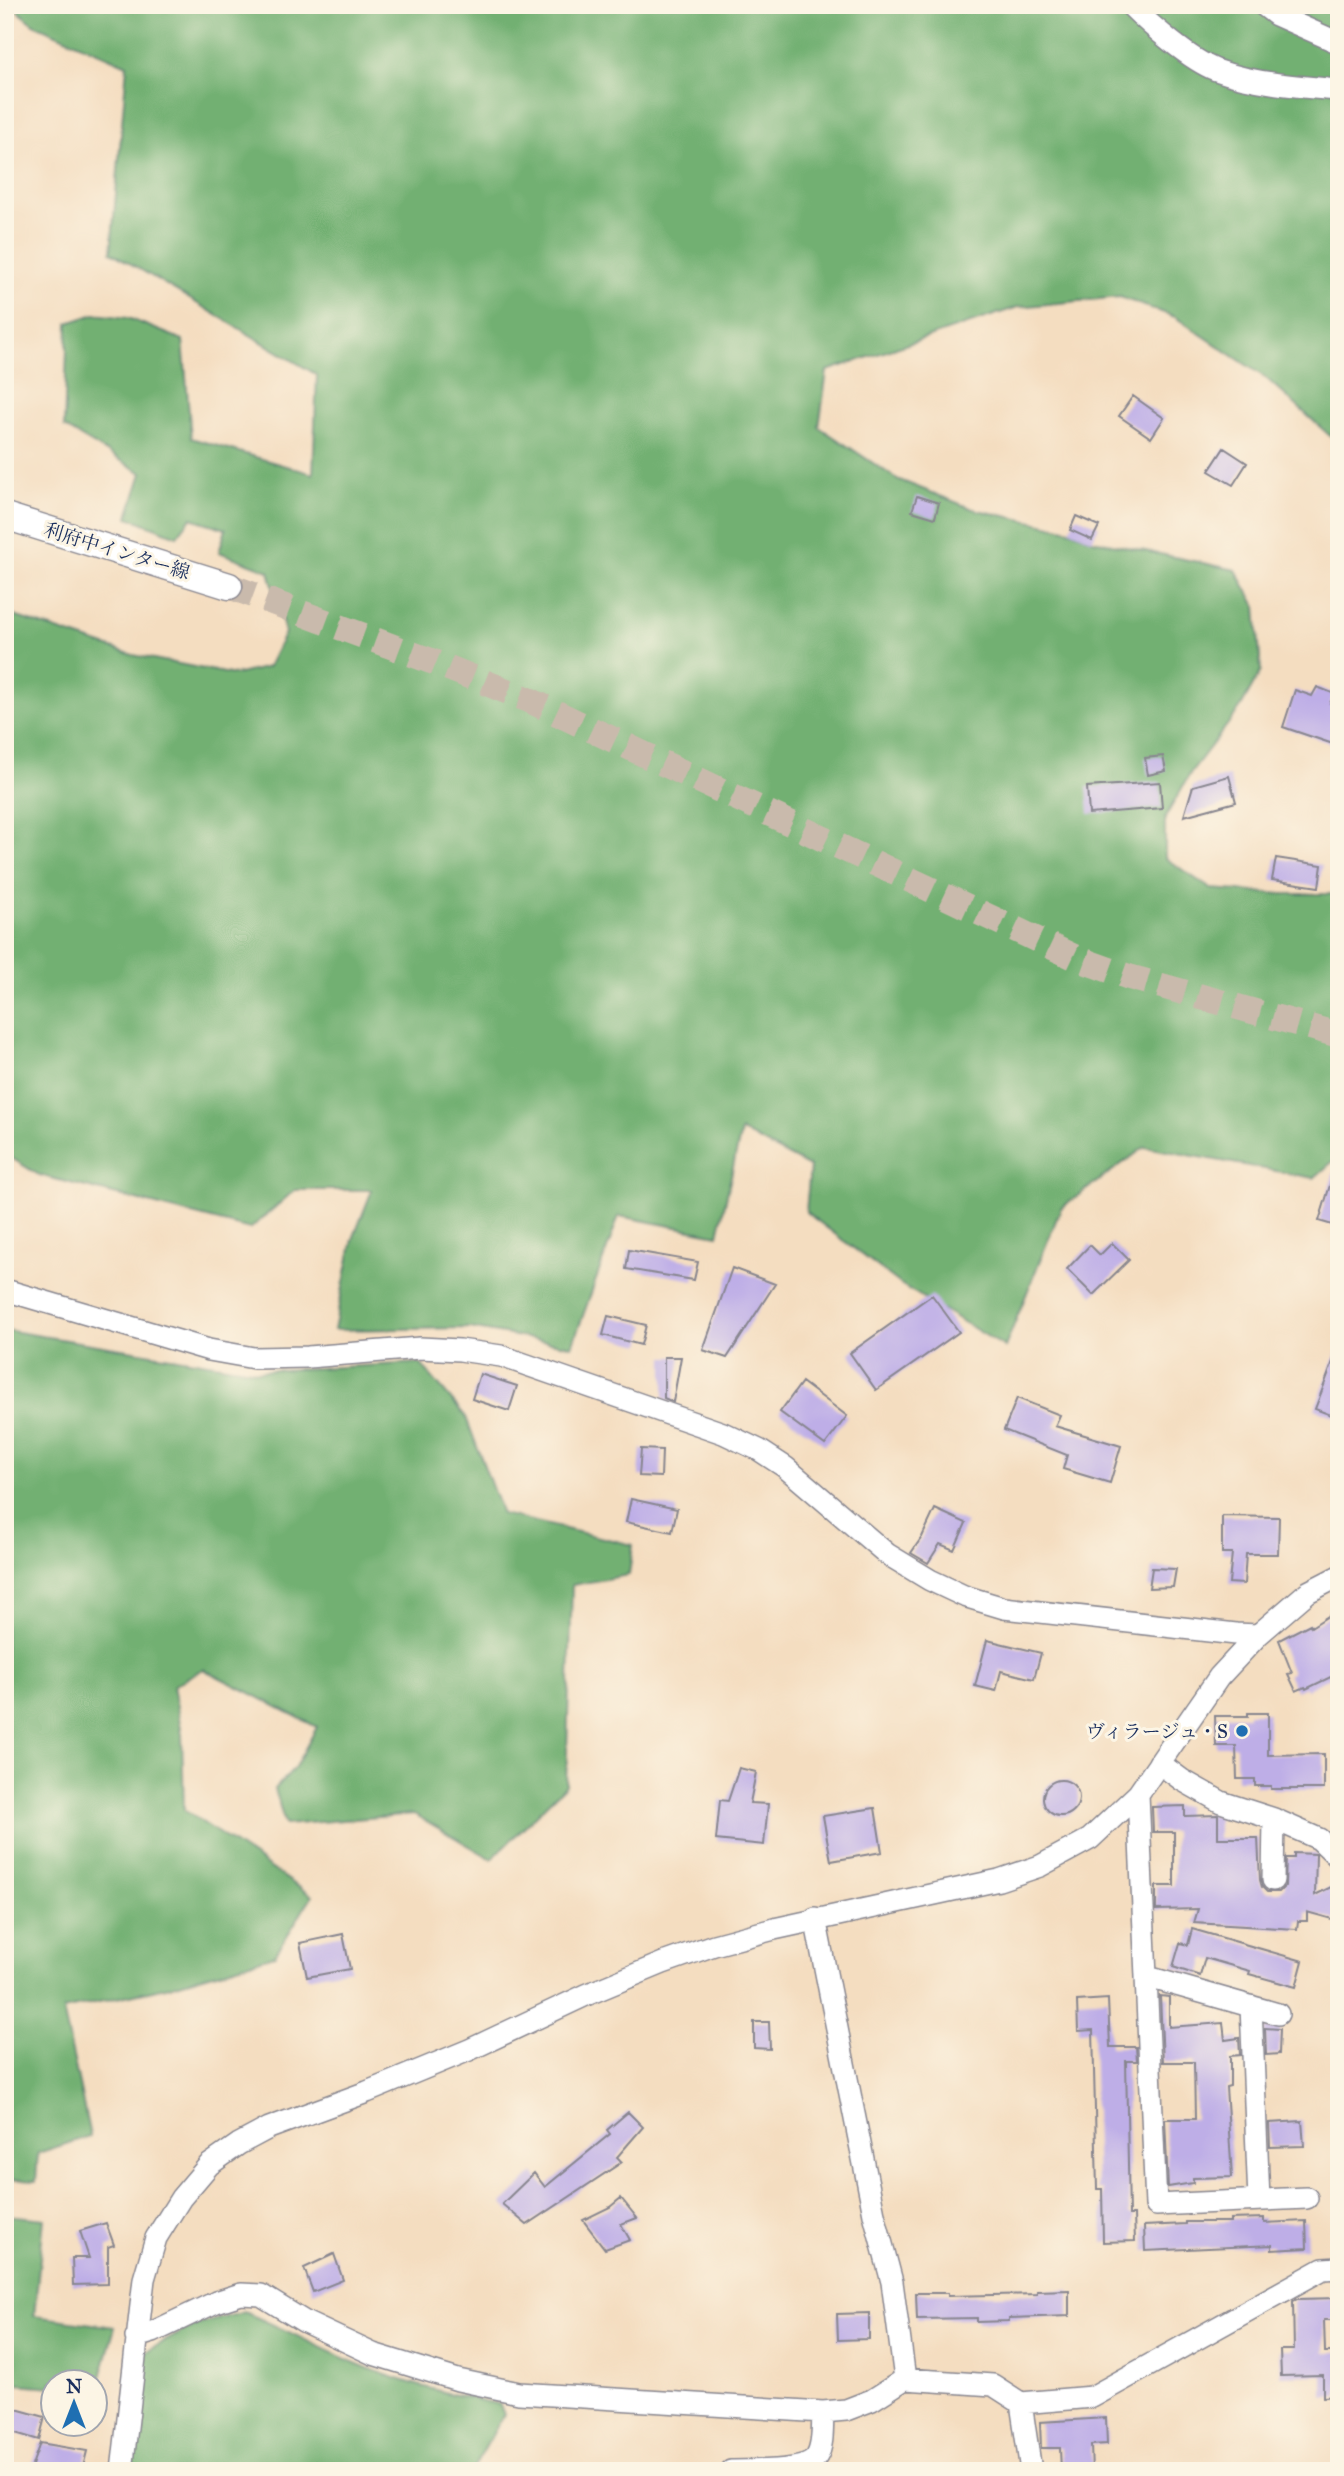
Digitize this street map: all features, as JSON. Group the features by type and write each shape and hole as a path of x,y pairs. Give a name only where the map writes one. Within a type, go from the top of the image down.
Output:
{"main road":[{"name":"利府中インター線","path":"5,516 229,586"}],"street":[{"path":"1130,5 1176,45 1215,70 1253,79 1339,90"},
{"path":"1263,5 1276,15 1339,43"},
{"path":"5,1290 209,1350 254,1358 308,1357 420,1348 501,1356 723,1433 759,1450 785,1467 887,1553 930,1580 964,1596 1004,1608 1258,1635"},
{"path":"122,2471 144,2279 156,2238 181,2197 209,2165 239,2144 269,2128 469,2050 586,1995 663,1963 714,1945 815,1918 999,1880 1040,1866 1090,1839 1139,1794 1219,1677 1258,1635 1308,1592 1339,1576"},
{"path":"1159,1763 1182,1780 1221,1802 1274,1819 1319,1839 1339,1858"},
{"path":"1139,1794 1156,2205 1307,2198"},
{"path":"1273,1880 1274,1819"},
{"path":"815,1918 874,2214 892,2282 905,2379"},
{"path":"1148,1978 1278,2014"},
{"path":"1251,2006 1259,2200"},
{"path":"136,2337 153,2332 216,2302 241,2294 261,2295 304,2322 373,2354 458,2380 519,2393 823,2412 846,2410 872,2400 905,2379 993,2385 1021,2403 1092,2397 1323,2269 1339,2268"},
{"path":"1021,2403 1031,2471"},
{"path":"731,2471 799,2468 810,2463 817,2456 821,2445 823,2412"}],"green space":[{"path":"11,5 1339,5 1339,444 1266,378 1175,317 1120,297 1018,307 827,371 819,427 897,479 973,509 1070,530 1093,540 1236,570 1256,606 1261,671 1241,707 1191,772 1165,818 1165,858 1211,889 1282,894 1339,894 1339,1156 1314,1178 1145,1147 1061,1208 1005,1347 902,1285 806,1212 810,1167 741,1131 718,1235 619,1216 572,1346 470,1328 334,1330 353,1239 372,1190 295,1190 250,1229 39,1175 5,1154 5,613 133,655 235,675 268,667 285,633 269,571 219,552 226,529 191,518 177,536 128,517 142,473 64,427 68,323 95,314 128,318 183,340 191,438 313,474 317,375 111,252 127,65 33,24"},
{"path":"5,1330 257,1371 420,1363 466,1417 502,1514 633,1545 629,1575 572,1585 566,1785 492,1859 414,1814 285,1825 275,1789 295,1767 317,1727 203,1669 173,1686 182,1734 184,1810 312,1896 275,1955 166,1987 63,2010 90,2136 38,2153 36,2181 5,2179"},
{"path":"5,2215 44,2219 34,2316 115,2327 103,2368 38,2368 38,2386 5,2383"},
{"path":"244,2312 388,2376 499,2404 504,2414 472,2471 132,2471 141,2354 193,2326"}],"building":[{"path":"1133,396 1164,418 1151,438 1119,416"},
{"path":"1224,448 1247,463 1233,485 1209,471"},
{"path":"917,496 939,503 935,518 912,511"},
{"path":"1076,516 1099,526 1092,540 1070,530"},
{"path":"1317,687 1335,694 1330,703 1339,706 1339,746 1283,727 1295,690 1312,696"},
{"path":"1163,756 1166,771 1148,775 1145,758"},
{"path":"1229,776 1236,802 1184,816 1193,786"},
{"path":"1160,782 1162,808 1089,814 1087,787"},
{"path":"1276,858 1322,865 1319,887 1272,880"},
{"path":"1335,1169 1339,1170 1339,1227 1319,1221"},
{"path":"1112,1243 1129,1260 1093,1295 1067,1269 1090,1245 1100,1255"},
{"path":"629,1250 698,1262 694,1280 626,1269"},
{"path":"732,1268 775,1284 727,1358 703,1350"},
{"path":"932,1295 959,1332 876,1390 850,1353"},
{"path":"608,1316 646,1325 641,1345 603,1335"},
{"path":"1339,1351 1339,1418 1315,1409"},
{"path":"664,1357 681,1357 673,1402 664,1398"},
{"path":"480,1374 517,1386 509,1411 472,1399"},
{"path":"802,1382 847,1416 825,1445 780,1412"},
{"path":"1017,1398 1060,1415 1055,1426 1121,1446 1110,1483 1063,1469 1067,1455 1004,1430"},
{"path":"641,1449 662,1450 661,1477 639,1476"},
{"path":"631,1499 677,1509 672,1532 626,1522"},
{"path":"935,1509 966,1523 954,1550 940,1544 928,1563 911,1553"},
{"path":"1222,1516 1279,1517 1278,1554 1246,1554 1244,1584 1229,1583 1232,1553 1222,1553"},
{"path":"1152,1568 1176,1569 1173,1587 1149,1588"},
{"path":"1339,1609 1339,1673 1296,1691 1288,1674 1292,1673 1279,1640 1310,1624 1311,1627"},
{"path":"987,1640 1041,1653 1034,1679 1001,1671 996,1691 975,1686"},
{"path":"1248,1713 1268,1713 1268,1755 1324,1754 1324,1789 1271,1789 1271,1786 1255,1786 1255,1779 1237,1779 1236,1746 1216,1746 1215,1716 1248,1716"},
{"path":"739,1768 756,1772 750,1803 768,1804 764,1845 716,1840 720,1800 728,1801"},
{"path":"1061,1780 1074,1785 1079,1798 1074,1811 1061,1816 1048,1811 1043,1798 1048,1785"},
{"path":"1185,1806 1185,1816 1218,1815 1218,1838 1258,1838 1260,1880 1267,1892 1279,1892 1285,1886 1286,1858 1294,1858 1294,1853 1316,1854 1315,1895 1339,1883 1339,1921 1307,1912 1307,1921 1298,1921 1297,1929 1194,1923 1198,1909 1156,1910 1156,1886 1174,1886 1174,1832 1153,1832 1152,1807"},
{"path":"875,1808 882,1852 831,1861 823,1816"},
{"path":"1192,1929 1303,1961 1296,1987 1205,1958 1200,1976 1173,1967 1180,1943 1188,1945"},
{"path":"343,1934 350,1969 307,1977 300,1943"},
{"path":"1160,1996 1169,1997 1169,2027 1223,2023 1225,2040 1239,2038 1240,2055 1230,2056 1230,2086 1226,2087 1232,2177 1193,2178 1193,2183 1168,2187 1165,2119 1195,2119 1194,2062 1163,2062"},
{"path":"1108,1999 1110,2047 1136,2047 1137,2061 1126,2061 1129,2215 1134,2215 1135,2241 1103,2242 1102,2189 1097,2189 1093,2030 1078,2031 1077,2001"},
{"path":"754,2022 769,2022 770,2049 754,2048"},
{"path":"1265,2028 1280,2029 1279,2054 1266,2055"},
{"path":"628,2112 643,2127 617,2157 622,2162 527,2225 502,2204 534,2173 545,2187 610,2134 607,2130"},
{"path":"1302,2121 1304,2146 1270,2147 1269,2123"},
{"path":"621,2198 637,2218 621,2224 630,2240 605,2249 583,2220 610,2207"},
{"path":"1264,2218 1264,2223 1306,2221 1307,2248 1272,2250 1272,2245 1145,2251 1144,2226"},
{"path":"106,2223 114,2245 108,2247 108,2284 73,2285 72,2258 89,2258 80,2231"},
{"path":"334,2254 343,2280 313,2292 304,2268"},
{"path":"1069,2290 1069,2316 977,2322 977,2318 917,2319 916,2293 948,2293 948,2296 1037,2294 1037,2291"},
{"path":"1339,2298 1339,2320 1324,2320 1325,2352 1339,2352 1339,2396 1323,2397 1323,2375 1281,2376 1280,2350 1294,2350 1293,2301"},
{"path":"869,2313 869,2339 838,2340 837,2314"},
{"path":"5,2406 38,2415 39,2440 5,2430"},
{"path":"1106,2418 1107,2444 1091,2445 1092,2471 1061,2471 1060,2448 1041,2448 1040,2422"},
{"path":"40,2443 87,2451 82,2471 30,2471"}],"tunnel":[{"path":"229,586 529,700 1076,958 1129,977 1339,1035"}],"place":[{"name":"ヴィラージュ・S","path":"1242,1731"}]}
